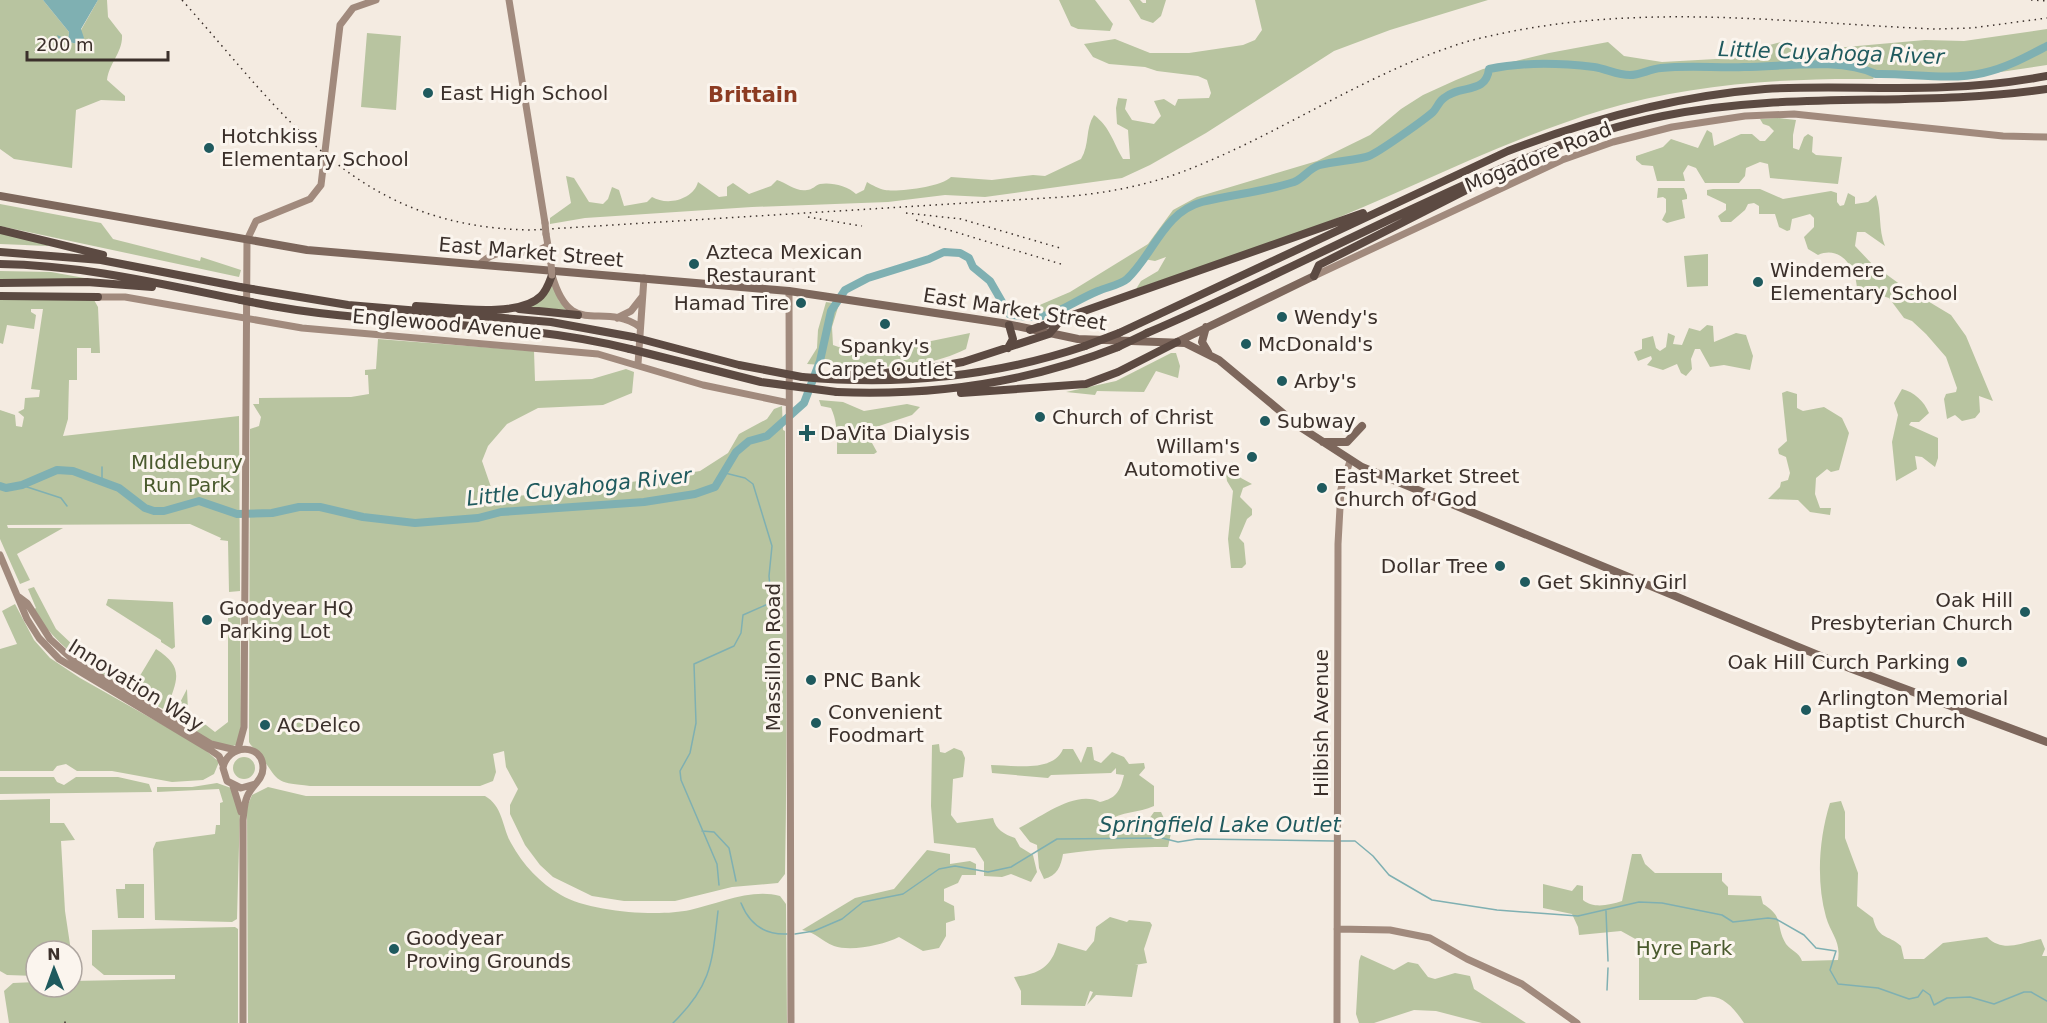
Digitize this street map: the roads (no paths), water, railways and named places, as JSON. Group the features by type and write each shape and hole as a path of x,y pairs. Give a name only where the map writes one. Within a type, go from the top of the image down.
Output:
{"highway":[{"path":"0,252 76,256 348,305 551,322 633,337 740,365 802,376 895,381 974,374 1040,360 1085,346 1119,333 1422,191 1551,135 1622,113 1674,101 1763,89 1947,87 2047,76"},
{"path":"933,391 1024,377 1118,347 1516,161 1612,129 1725,106 1808,100 1963,99 2047,89"},
{"path":"1314,276 1319,266 1475,187 1516,161"},
{"path":"1030,330 1197,273 1422,191"},
{"path":"0,230 161,271"},
{"path":"0,264 72,268 251,302 370,320 564,336 630,349 761,382 837,392 974,393 1086,384 1110,376 1177,342"},
{"path":"509,308 529,304 539,298 547,289 552,275"},
{"path":"0,283 87,282 190,290"},
{"path":"0,296 98,297"},
{"path":"348,305 509,308 578,315"},
{"path":"838,377 930,368 963,362 1049,334 1063,318"},
{"path":"1008,348 1013,339 1010,325"}],"main road":[{"path":"248,749 244,734 247,240 256,221 310,199 321,185 337,37 345,16 353,8 376,0"},
{"path":"509,0 552,275 561,301 578,315 628,320 640,327"},
{"name":"Mogadore Road","path":"1177,342 1570,157 1635,136 1690,124 1745,116 1794,114 2003,136 2047,137"},
{"name":"East Market Street","path":"0,196 316,251 789,291 1010,325 1090,340 1177,342 1191,345 1211,355 1319,441 1350,461 1435,499 1850,668 2047,742"},
{"path":"480,264 496,253 537,251 548,245"},
{"path":"638,364 644,278"},
{"name":"Massillon Road","path":"789,291 791,1023"},
{"path":"614,318 631,311 643,295"},
{"name":"Englewood Avenue","path":"98,297 124,297 302,328 598,354 703,385 789,403"},
{"path":"1206,327 1202,342 1211,355"},
{"path":"1319,441 1347,442 1362,426"},
{"name":"Hilbish Avenue","path":"1337,1023 1338,544 1341,489 1350,461"},
{"name":"Innovation Way","path":"0,555 33,629 59,659 209,749 219,756 223,765"},
{"name":"Innovation Way","path":"20,597 27,603 50,639 73,660 211,744 237,750"},
{"path":"237,750 244,734"},
{"path":"243,820 233,786 225,778 223,765 228,756 237,750 248,749 257,755 262,764 262,775 246,798 243,820 243,1023"},
{"path":"233,786 244,788 255,784"},
{"path":"1337,929 1390,930 1430,938 1467,960 1522,984 1577,1023"}],"water":[{"path":"43,0 98,0 81,29 84,38 78,44 59,40 57,35 68,40 69,32"}],"waterway":[{"name":"Little Cuyahoga River","path":"0,486 6,488 22,485 57,470 73,471 119,488 145,508 154,511 164,511 199,501 237,514 272,513 299,507 320,507 363,517 415,523 478,518 501,512 644,502 695,494 715,487 736,452 749,441 767,436 804,403 820,361 831,311 845,290 868,278 944,252 960,253 969,258 973,267 990,281 1009,314 1036,317 1056,312 1127,279 1168,224 1189,207 1202,202 1294,182 1320,165 1369,156 1428,116 1442,99 1457,91 1483,83 1489,69 1528,64 1555,64 1594,67 1630,75 1671,67 1828,64 1861,69 1876,74 1943,77 1983,73 2000,68 2047,46"},
{"path":"102,467 102,481"},
{"path":"719,885 717,864 681,780 680,771 690,753 696,723 694,664 734,646 741,633 743,615 768,604 771,598 769,576 772,546 753,484 745,478 725,473"},
{"path":"21,485 61,498 67,506"},
{"name":"Springfield Lake Outlet","path":"702,831 714,832 729,848 736,881"},
{"name":"Springfield Lake Outlet","path":"795,934 814,931 842,919 863,902 903,894 939,869 955,866 988,872 1011,867 1057,839 1162,838 1178,842 1197,839 1334,841"},
{"name":"Springfield Lake Outlet","path":"1339,841 1355,841 1373,856 1389,875 1432,900 1497,910 1578,916 1639,902 1662,903 1722,915 1733,922 1776,919 1804,935 1816,948 1836,951 1830,970 1838,984 1878,988 1909,999 1918,997 1923,990 1930,995 1934,1005 1947,998 1970,997 1994,1004 2024,992 2031,992 2047,1001"},
{"name":"Springfield Lake Outlet","path":"741,903 748,916 758,926 771,932 787,934"},
{"path":"673,1023 696,997 703,985 714,945 718,911"},
{"path":"1606,911 1608,961"},
{"path":"1607,990 1608,968"}],"railway":[{"path":"182,0 293,125 331,159 372,188 418,210 471,224 532,230 1063,197 1129,187 1176,174 1227,153 1363,84 1433,53 1469,41 1528,28 1644,17 1701,17 1935,29 1972,28 2047,18"},
{"path":"2031,0 2047,1"},
{"path":"906,213 961,219 1060,248"},
{"path":"808,217 862,226"},
{"path":"916,220 1064,265"},
{"path":"65,1017 65,1023"}],"place":[{"name":"East High School","path":"428,93"},
{"name":"Hotchkiss Elementary School","path":"209,148"},
{"name":"Azteca Mexican Restaurant","path":"694,264"},
{"name":"Windemere Elementary School","path":"1758,282"},
{"name":"Hamad Tire","path":"801,303"},
{"name":"Wendy's","path":"1282,317"},
{"name":"Spanky's Carpet Outlet","path":"885,324"},
{"name":"McDonald's","path":"1246,344"},
{"name":"Arby's","path":"1282,381"},
{"name":"Church of Christ","path":"1040,417"},
{"name":"Subway","path":"1265,421"},
{"name":"DaVita Dialysis","path":"807,433"},
{"name":"Willam's Automotive","path":"1252,457"},
{"name":"East Market Street Church of God","path":"1322,488"},
{"name":"Dollar Tree","path":"1500,566"},
{"name":"Get Skinny Girl","path":"1525,582"},
{"name":"Oak Hill Presbyterian Church","path":"2025,612"},
{"name":"Goodyear HQ Parking Lot","path":"207,620"},
{"name":"Oak Hill Curch Parking","path":"1962,662"},
{"name":"PNC Bank","path":"811,680"},
{"name":"Arlington Memorial Baptist Church","path":"1806,710"},
{"name":"Convenient Foodmart","path":"816,723"},
{"name":"ACDelco","path":"265,725"},
{"name":"Goodyear Proving Grounds","path":"394,949"}],"district":[{"name":"Brittain","path":"753,95"}],"park label":[{"name":"MIddlebury Run Park","path":"187,474"},
{"name":"Hyre Park","path":"1684,948"}]}
